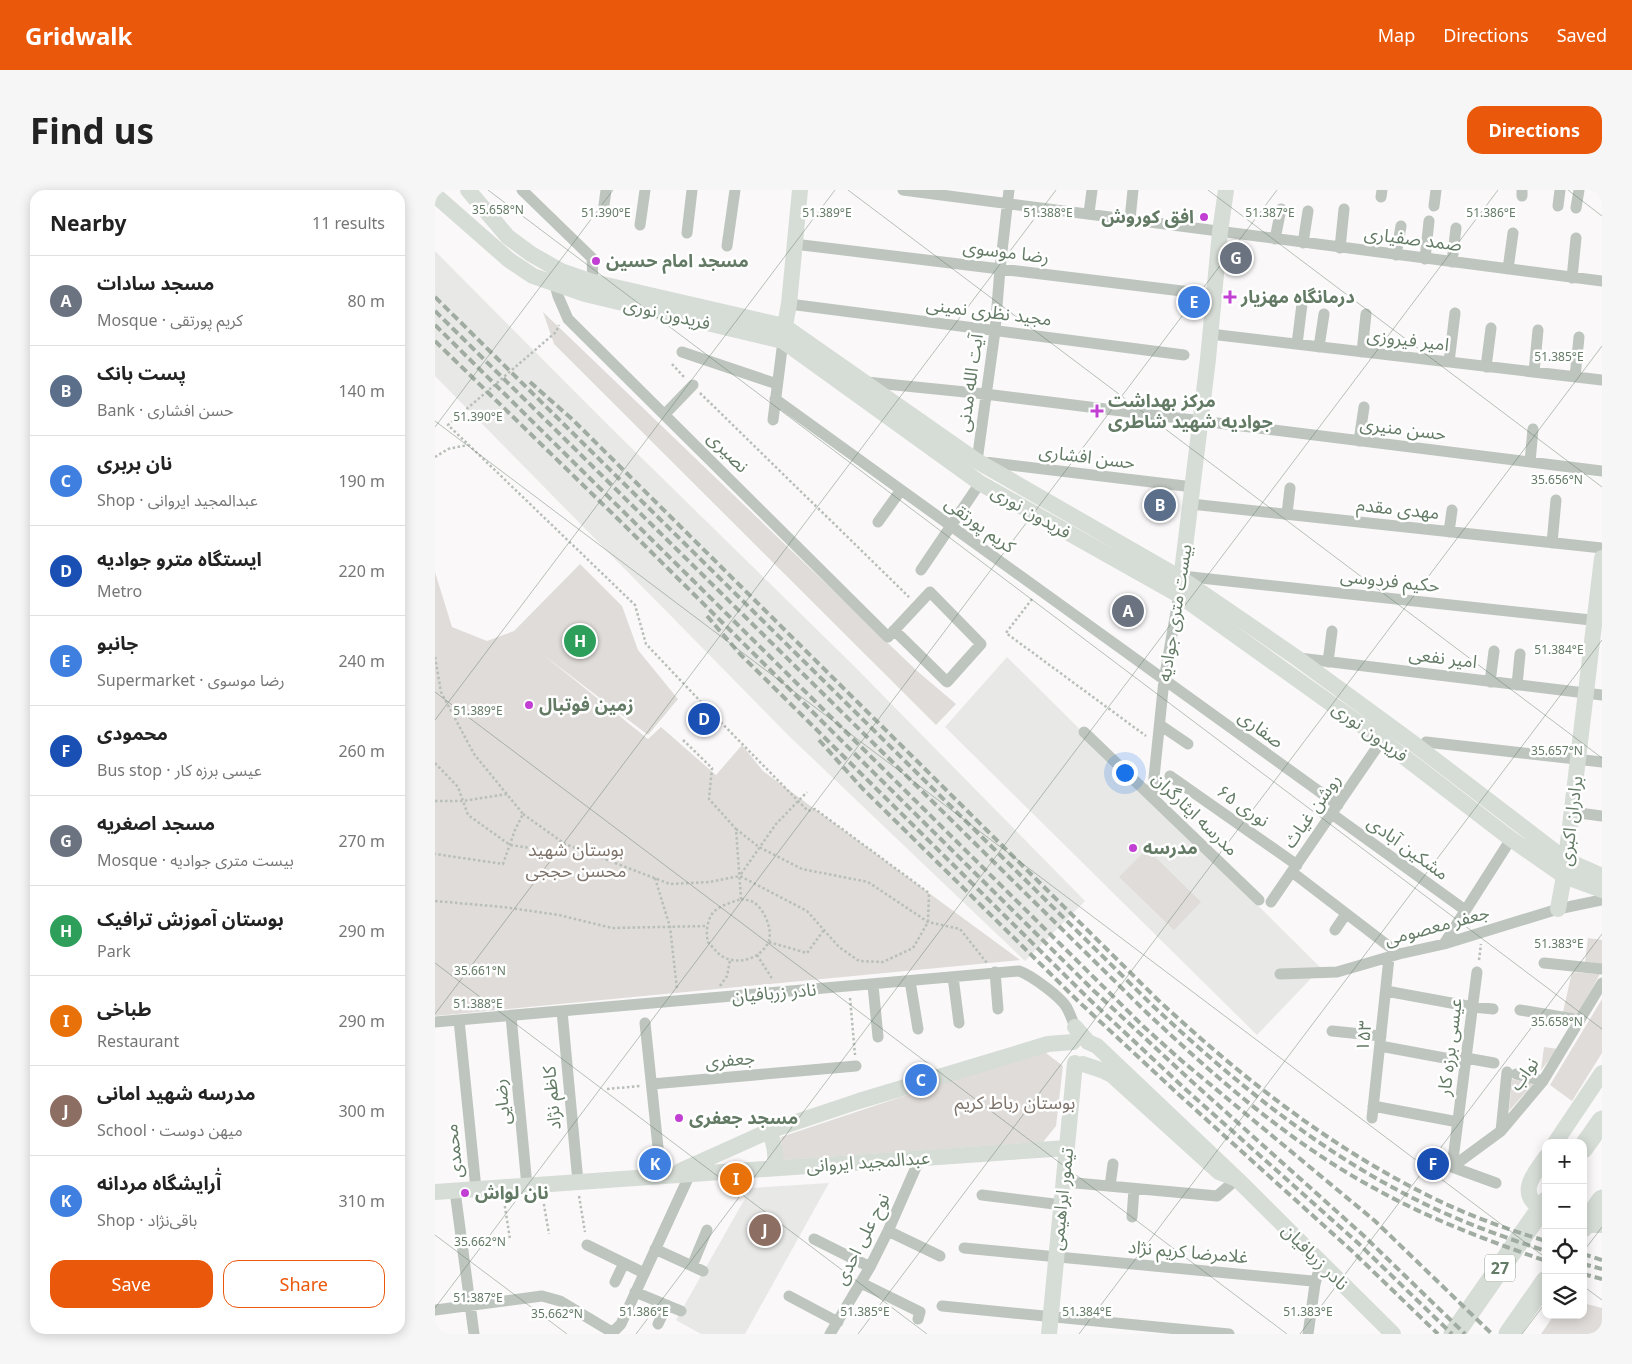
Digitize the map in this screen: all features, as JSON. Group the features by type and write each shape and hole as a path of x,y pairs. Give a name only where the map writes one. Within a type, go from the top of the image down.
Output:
{"highway":[{"path":"1587,1142 1602,1121"},
{"path":"1587,1221 1602,1200"},
{"name":"27","path":"1454,1334 1542,1208"},
{"name":"27","path":"1509,1334 1542,1287"}],"main road":[{"path":"443,190 472,216 508,237"},
{"name":"فریدون نوری","path":"468,190 508,237 558,278 585,294 783,334 980,483 1181,584 1387,734 1521,825 1565,868 1602,876"},
{"path":"783,334 789,304 800,190"},
{"name":"بیست متری جوادیه","path":"1181,584 1226,190"},
{"name":"فریدون نوری","path":"435,195 509,260 533,276 593,282 783,334 865,382 977,461 1181,584 1297,658 1511,839 1602,890"},
{"name":"برادران اکبری","path":"1558,909 1578,760 1594,694 1602,558"},
{"path":"1511,839 1521,825"},
{"name":"تیمور ابراهیمی","path":"1049,1334 1067,1148 1079,1064 1069,1053 1069,1049 1078,1038"},
{"name":"عبدالمجید ایروانی","path":"665,1176 769,1131 1049,1044 1078,1038"},
{"name":"نادر زربافیان","path":"1078,1038 1097,1046 1237,1179 1393,1334"},
{"name":"نادر زربافیان","path":"1079,1064 1112,1075 1219,1172 1237,1179"},
{"path":"1558,1139 1602,1073"},
{"path":"769,1131 774,1142 775,1168"},
{"name":"عبدالمجید ایروانی","path":"435,1192 1067,1148"},
{"path":"1542,1162 1529,1184 1528,1192 1531,1201 1542,1209"},
{"path":"1587,1226 1602,1225"}],"street":[{"path":"522,190 592,258 593,282"},
{"path":"603,214 606,190"},
{"path":"640,225 645,190"},
{"path":"687,233 692,190"},
{"path":"727,246 735,190"},
{"name":"صمد صفیاری","path":"903,190 1089,213 1275,240 1602,281"},
{"name":"آیت‌ الله مدنی","path":"977,461 995,331 1009,190"},
{"path":"1089,213 1092,190"},
{"path":"1130,219 1133,190"},
{"path":"1434,206 1435,190"},
{"path":"1558,206 1560,190"},
{"path":"1576,208 1579,190"},
{"path":"1275,240 1281,209"},
{"path":"1340,248 1344,209"},
{"path":"1303,243 1308,211"},
{"path":"1425,258 1429,221"},
{"path":"1397,255 1401,226"},
{"path":"1452,262 1456,228"},
{"path":"1508,269 1513,233"},
{"path":"1571,278 1576,238"},
{"name":"رضا موسوی","path":"794,244 1215,295"},
{"name":"نصیری","path":"558,278 558,296 567,319 891,634 947,682 981,644 930,592 918,605"},
{"name":"مجید نظری نمینی","path":"789,304 1184,355"},
{"path":"1297,344 1302,304"},
{"path":"1449,362 1455,313"},
{"path":"1319,347 1324,314"},
{"path":"1362,352 1366,314"},
{"path":"1486,366 1491,328"},
{"path":"1534,372 1538,330"},
{"path":"773,420 783,334"},
{"name":"امیر فیروزی","path":"1210,334 1602,380"},
{"path":"1575,377 1579,337"},
{"path":"682,352 777,384"},
{"name":"حسن منیری","path":"865,382 985,394 1602,471"},
{"path":"665,414 693,385"},
{"name":"کریم پورتقی","path":"775,398 1164,680"},
{"path":"1359,441 1364,408"},
{"path":"1530,462 1533,428"},
{"name":"حسن افشاری","path":"977,461 1192,496"},
{"path":"921,570 980,483"},
{"path":"1287,514 1290,488"},
{"path":"878,522 901,490"},
{"name":"مهدی مقدم","path":"1192,496 1287,514 1602,548"},
{"path":"1551,543 1556,500"},
{"path":"1449,532 1452,510"},
{"name":"حکیم فردوسی","path":"1181,584 1598,621"},
{"name":"بیست متری جوادیه","path":"1152,797 1164,680 1181,584"},
{"path":"891,634 918,605"},
{"path":"1328,662 1332,631"},
{"path":"1490,682 1494,651"},
{"path":"1517,685 1519,654"},
{"name":"امیر نفعی","path":"1297,658 1437,680 1490,682 1594,694"},
{"name":"صفاری","path":"1164,680 1335,810"},
{"path":"1159,725 1188,744"},
{"name":"مدرسه ایثارگران","path":"1084,732 1259,900"},
{"name":"روشن غیاث","path":"1271,902 1387,734"},
{"path":"1426,742 1602,762"},
{"name":"نوری ۶۵","path":"1170,776 1294,869 1394,956"},
{"name":"مشکین آبادی","path":"1335,810 1465,910"},
{"path":"1572,812 1602,816"},
{"path":"1444,944 1511,839"},
{"name":"جعفر معصومی","path":"1280,974 1337,972 1444,944 1558,909 1602,900"},
{"path":"1335,930 1346,914"},
{"name":"۱۵۳","path":"1394,956 1386,991 1373,1112 1458,1122"},
{"path":"1544,963 1602,969"},
{"name":"نادر زربافیان","path":"435,1022 1019,971 1026,973 1042,984 1066,1006 1078,1038"},
{"path":"995,972 998,1009"},
{"name":"عیسی برزه کار","path":"1452,1167 1477,972"},
{"path":"953,976 959,1023"},
{"path":"910,981 918,1029"},
{"name":"نواب","path":"1452,1167 1501,1131 1543,1081 1602,982"},
{"path":"873,984 878,1037"},
{"path":"1386,991 1493,1009"},
{"path":"1520,1010 1580,1020"},
{"name":"کاظم نژاد","path":"562,1011 577,1182"},
{"name":"رضایی","path":"511,1016 534,1185"},
{"name":"محمدی","path":"459,1020 476,1189"},
{"path":"645,1023 665,1176"},
{"path":"1332,1031 1466,1060 1494,1063"},
{"name":"جعفری","path":"652,1084 855,1066"},
{"path":"1501,1131 1511,1073 1543,1081"},
{"name":"نوح علی احدی","path":"832,1334 888,1231 920,1158"},
{"path":"1110,1186 1113,1164"},
{"path":"1452,1167 1496,1184"},
{"path":"435,1310 542,1296 560,1301 610,1330 616,1329 621,1324 690,1174"},
{"path":"1065,1182 1217,1196 1237,1179"},
{"path":"1132,1217 1134,1189"},
{"path":"455,1191 474,1334"},
{"path":"982,1196 1062,1205"},
{"path":"692,1266 707,1230"},
{"path":"888,1231 940,1256"},
{"path":"814,1239 870,1267"},
{"path":"587,1245 644,1273"},
{"name":"غلامرضا کریم نژاد","path":"964,1248 1312,1281 1315,1284"},
{"path":"655,1249 703,1272"},
{"path":"1308,1334 1315,1284 1321,1262"},
{"path":"615,1282 624,1263"},
{"path":"861,1283 919,1316"},
{"path":"635,1292 681,1311"},
{"path":"789,1296 838,1322"},
{"path":"659,1324 667,1305"},
{"path":"942,1306 1229,1334"}],"path":[{"path":"435,657 441,692 474,754 523,814 565,844 670,884 709,882 740,876 807,911 839,946 859,961 883,962 913,948 928,922 929,893 815,810 808,811 646,644 635,605 448,425 555,332"},
{"path":"672,364 918,605"},
{"path":"435,457 448,449 468,445"},
{"path":"1040,590 1006,633 1157,745"},
{"path":"683,740 712,768 709,799 736,829 759,848 802,869 868,882 928,922 960,929 995,972"},
{"path":"435,763 458,787 468,815 510,845 545,850"},
{"path":"740,876 776,824 807,792"},
{"path":"435,801 463,801 507,794"},
{"path":"435,854 503,864 523,814"},
{"path":"736,829 741,899"},
{"path":"655,878 670,926 679,1001"},
{"path":"741,899 753,902 762,911 769,925 769,942 757,955 745,961 730,960 719,955 709,942 707,926 714,911 741,899"},
{"path":"435,901 503,907 559,915 612,928 707,926"},
{"path":"769,942 807,953 824,930"},
{"path":"1477,972 1483,932"},
{"path":"757,955 780,992"},
{"path":"712,998 727,976 730,960"},
{"path":"849,987 855,1066"},
{"path":"607,1089 652,1084"},
{"path":"577,1182 585,1232"},
{"path":"534,1185 549,1234"},
{"path":"501,1188 510,1239"}],"shaded area":[{"path":"435,251 604,421 855,667 1085,901 1025,961 788,735 435,376"},
{"name":"مدرسه","path":"1007,657 1321,968 1257,1035 945,727"},
{"path":"829,1183 745,1334 701,1334 676,1320 751,1188"}],"green space":[{"path":"543,312 916,670 956,704 936,725 554,344"},
{"name":"بوستان شهید محسن حججی","path":"580,564 622,606 638,650 678,699 648,735 541,653 648,739 661,727 716,775 742,745 763,771 1020,960 435,1016 435,572 452,627 487,641 514,631"},
{"path":"1147,849 1201,902 1174,930 1119,877"},
{"path":"1588,938 1602,940 1602,964 1585,962"},
{"path":"1572,972 1600,974 1578,1014 1563,1012"},
{"path":"1602,999 1602,1053 1572,1101 1550,1085"},
{"path":"1544,1047 1558,1049 1541,1070"},
{"name":"بوستان رباط کریم","path":"1042,1050 1063,1066 1056,1126 1043,1142 783,1160 781,1137"},
{"path":"1512,1079 1533,1084 1509,1111"},
{"path":"1587,1304 1602,1308 1602,1334 1541,1334 1551,1319 1587,1319"}],"railway":[{"path":"435,297 1151,1004 1215,1062 1282,1116 1317,1141 1390,1186 1458,1219 1542,1250"},
{"path":"435,311 1145,1011 1198,1060 1282,1129 1311,1150 1372,1187 1414,1209 1457,1228 1542,1260"},
{"path":"435,325 1143,1026 1182,1061 1375,1221 1492,1334"},
{"path":"435,341 619,520 1094,991 1364,1236 1465,1334"},
{"path":"530,382 573,420 1188,1028 1286,1108 1356,1155 1429,1196 1501,1226 1542,1240"},
{"path":"707,616 740,654 1089,999 1183,1087 1358,1243 1452,1334"},
{"path":"819,740 862,788 1078,1001 1352,1251 1438,1334"},
{"path":"1587,1255 1602,1260"},
{"path":"1587,1265 1602,1269"},
{"path":"1587,1275 1602,1279"}],"place":[{"name":"افق کوروش","path":"1204,217"},
{"name":"مسجد اصغریه","path":"1236,258"},
{"name":"مسجد امام حسین","path":"596,261"},
{"name":"درمانگاه مهزیار","path":"1230,297"},
{"name":"جانبو","path":"1194,302"},
{"name":"مرکز بهداشت جوادیه شهید شاطری","path":"1097,411"},
{"name":"پست بانک","path":"1160,505"},
{"name":"مسجد سادات","path":"1128,611"},
{"name":"بوستان آموزش ترافیک","path":"580,641"},
{"name":"زمین فوتبال","path":"529,705"},
{"name":"ایستگاه مترو جوادیه","path":"704,719"},
{"name":"مدرسه","path":"1133,848"},
{"name":"نان بربری","path":"921,1080"},
{"name":"مسجد جعفری","path":"679,1118"},
{"name":"آٰرایشگاه مردانه","path":"655,1164"},
{"name":"محمودی","path":"1433,1164"},
{"name":"طباخی","path":"736,1179"},
{"name":"نان لواش","path":"465,1193"},
{"name":"مدرسه شهید امانی","path":"765,1230"}]}
